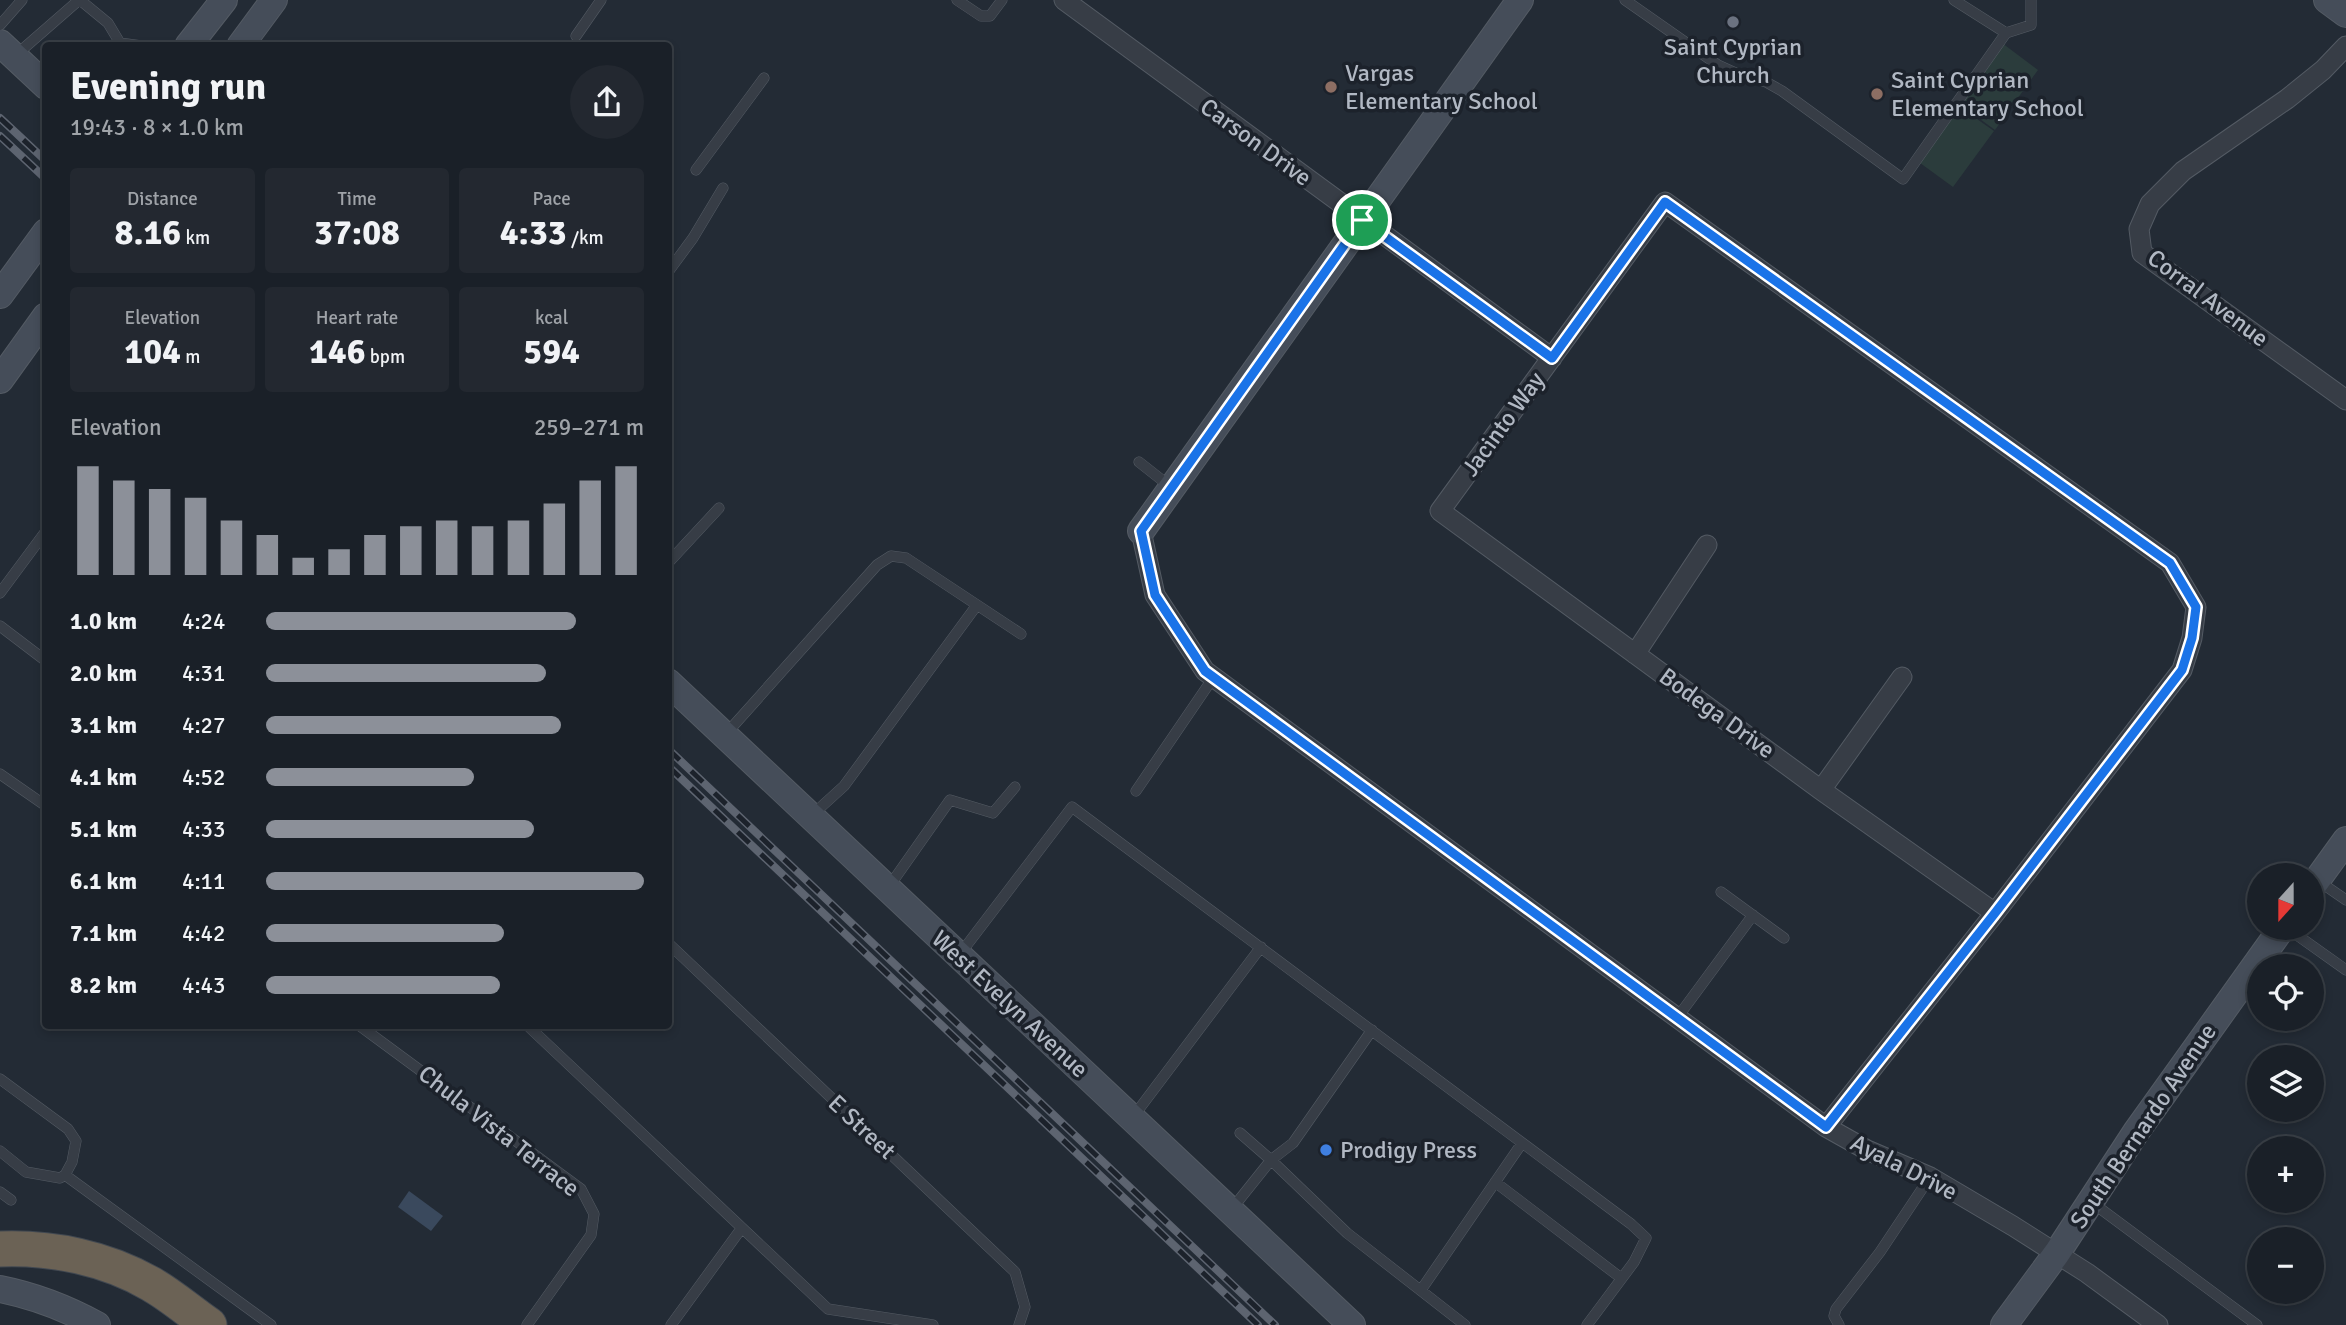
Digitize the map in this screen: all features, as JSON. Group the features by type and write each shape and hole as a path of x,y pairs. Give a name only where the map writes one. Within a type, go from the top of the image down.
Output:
{"highway":[{"path":"0,1249 27,1248 75,1255 105,1263 154,1286 209,1325"}],"main road":[{"path":"191,42 224,0"},
{"path":"243,42 274,0"},
{"path":"1141,531 1520,0"},
{"path":"2327,0 2346,14"},
{"path":"7,50 42,82"},
{"path":"0,295 42,237"},
{"path":"0,380 42,322"},
{"name":"West Evelyn Avenue","path":"672,686 1352,1325"},
{"path":"2324,869 2346,839"},
{"name":"South Bernardo Avenue","path":"2004,1325 2057,1253 2136,1132 2276,940"},
{"path":"0,1289 70,1310 97,1325"}],"street":[{"name":"Carson Drive","path":"1064,0 1552,358"},
{"name":"Corral Avenue","path":"2346,46 2323,70 2287,99 2183,171 2150,204 2139,229 2142,253 2346,400"},
{"name":"Jacinto Way","path":"1440,511 1665,202 2170,563 2196,607 2192,638 2182,670 1995,913"},
{"name":"Bodega Drive","path":"1440,511 1821,790 1995,913"},
{"name":"Ayala Drive","path":"1141,531 1155,595 1205,671 1213,678 1826,1127 1867,1150 1930,1177 2057,1253 2158,1325"},
{"path":"1635,654 1707,545"},
{"path":"1821,790 1902,677"},
{"path":"1826,1127 1995,913"}],"lane":[{"path":"0,25 22,0"},
{"path":"7,50 47,28 80,0 108,23 115,42"},
{"path":"576,36 601,0"},
{"path":"957,0 981,16 990,16 1002,0"},
{"path":"1625,0 1718,65 1766,82 1782,91 1903,179 2006,33 2031,25 2031,0"},
{"path":"1954,0 2006,33"},
{"path":"696,170 764,78"},
{"path":"672,267 723,188"},
{"path":"1139,462 1173,488"},
{"path":"672,559 719,508"},
{"path":"0,593 42,536"},
{"path":"725,736 877,565 891,556 906,558 1021,634"},
{"path":"811,817 844,786 977,605"},
{"path":"0,626 42,659"},
{"path":"1136,791 1213,678"},
{"path":"0,774 42,803"},
{"path":"888,889 950,800 993,813 1015,787"},
{"path":"959,956 1072,807 1631,1224 1646,1238 1634,1262 1587,1325"},
{"path":"2324,888 2346,900"},
{"path":"1721,892 1784,939"},
{"path":"1677,1018 1753,915"},
{"path":"2302,940 2346,970"},
{"name":"E Street","path":"672,947 1015,1272 1025,1307 1019,1325"},
{"path":"1132,1119 1261,947"},
{"name":"Chula Vista Terrace","path":"364,1029 581,1189 594,1214 591,1235 527,1325"},
{"path":"531,1029 828,1309 933,1325"},
{"path":"1230,1211 1271,1160 1293,1143 1372,1030"},
{"path":"0,1079 68,1129 76,1141 72,1162 65,1175 60,1178 40,1177 26,1172 0,1151"},
{"path":"1240,1133 1347,1233 1465,1325"},
{"path":"1421,1290 1522,1143"},
{"path":"65,1175 271,1325"},
{"path":"1839,1325 1834,1316 1836,1310 1880,1252 1930,1177"},
{"path":"1495,1182 1621,1278"},
{"path":"0,1192 12,1200"},
{"path":"2090,1201 2257,1325"},
{"path":"671,1325 741,1229"}],"shaded area":[{"path":"2002,43 2038,70 1995,130 1958,103"},
{"path":"1957,105 1994,131 1953,187 1916,160"}],"water":[{"path":"409,1191 443,1216 431,1231 398,1207"}],"railway":[{"path":"0,118 42,157"},
{"path":"0,136 42,175"},
{"path":"672,753 1275,1325"},
{"path":"672,770 1258,1325"}],"place":[{"name":"Saint Cyprian Church","path":"1733,22"},
{"name":"Vargas Elementary School","path":"1331,87"},
{"name":"Saint Cyprian Elementary School","path":"1877,94"},
{"name":"Prodigy Press","path":"1326,1150"}],"route":[{"path":"1665,202 2170,563 2196,607 2192,638 2182,670 1826,1127 1205,671 1155,595 1141,531 1362,220 1552,358 1665,202"}]}
